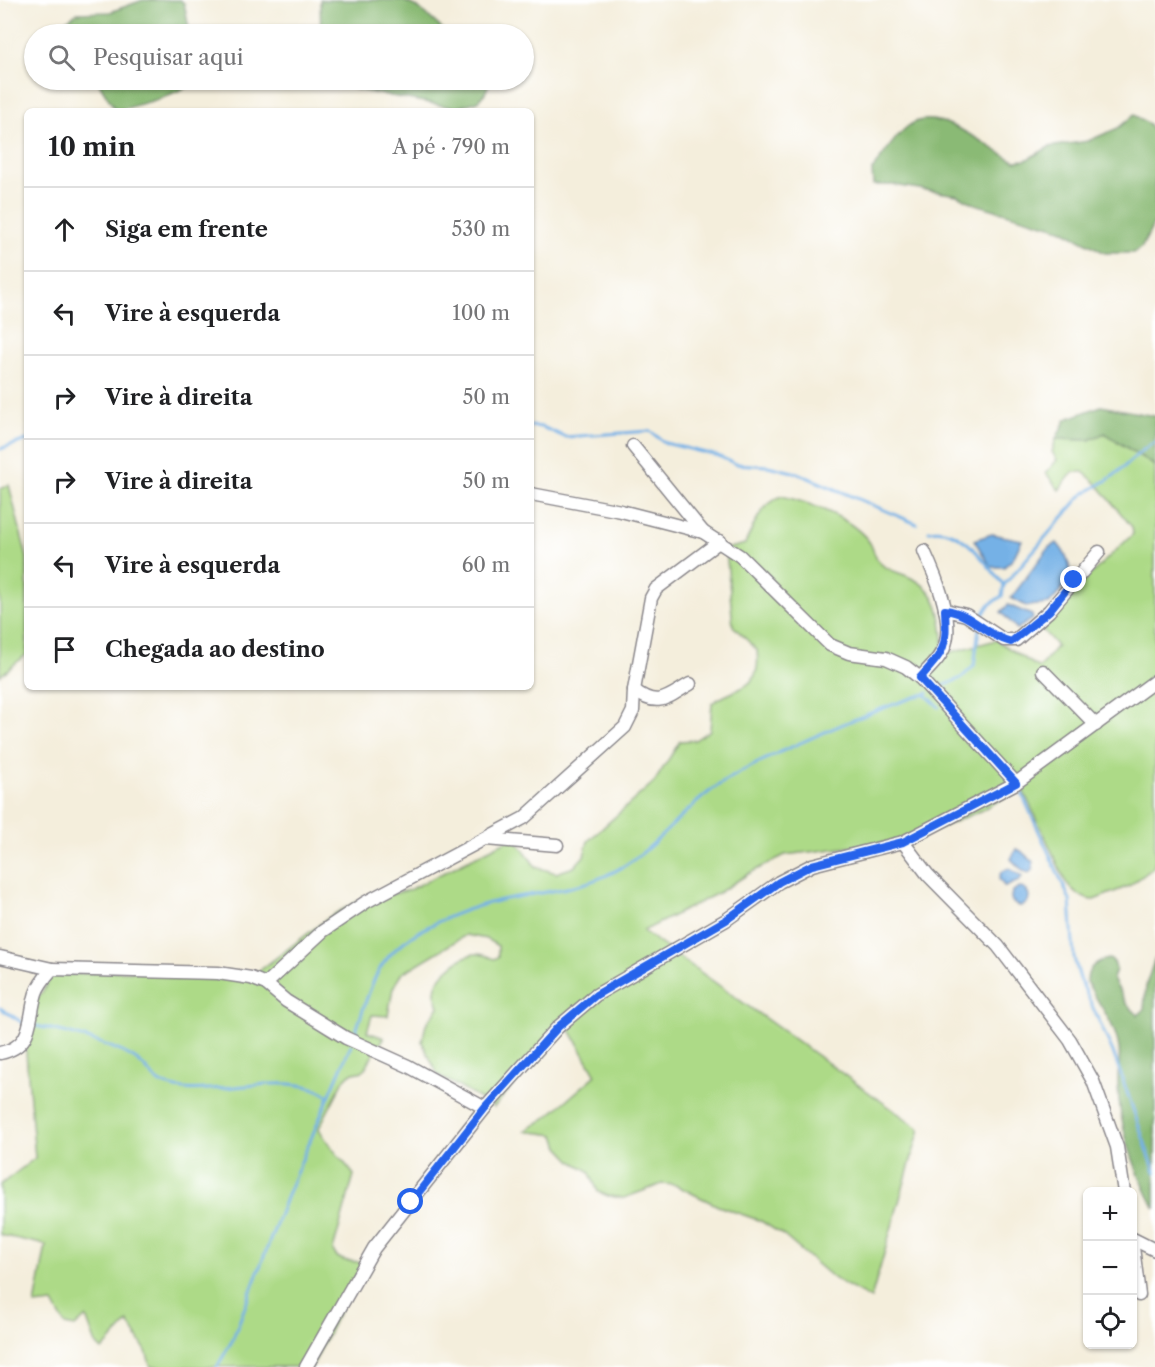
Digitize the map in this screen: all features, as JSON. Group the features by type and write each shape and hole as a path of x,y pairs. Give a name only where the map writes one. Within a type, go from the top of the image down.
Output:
{"street":[{"path":"633,446 703,532"},
{"path":"534,495 621,511 703,532 720,541 740,556 788,601 814,631 830,645 849,653 886,658 906,667 924,682 1016,783"},
{"path":"266,984 323,931 366,902 524,818 625,727 633,711 634,690 651,598 656,589 720,541"},
{"path":"924,551 945,610 946,643 924,682"},
{"path":"945,610 957,611 1004,640 1016,640 1049,611 1099,552"},
{"path":"1043,670 1096,725"},
{"path":"306,1367 374,1248 485,1108 558,1027 596,995 726,920 779,882 812,865 903,842 1016,783 1155,681"},
{"path":"634,690 644,698 662,700 690,684"},
{"path":"486,839 557,845"},
{"path":"903,842 928,875 998,946 1071,1041 1093,1081 1117,1147 1124,1187"},
{"path":"0,957 52,969 237,974 266,984 286,1000 352,1041 408,1066 485,1108"},
{"path":"0,1053 23,1043 29,1033 37,990 52,969"},
{"path":"1132,1241 1139,1295"},
{"path":"1136,1241 1155,1250"}],"green space":[{"path":"143,0 180,0 184,3 188,24 65,24 64,22 77,13 110,12"},
{"path":"320,0 402,0 419,8 437,24 321,24"},
{"path":"103,90 180,90 127,108 114,108"},
{"path":"359,90 486,90 478,101 456,108"},
{"path":"1134,115 1149,124 1155,134 1155,221 1142,247 1133,253 1105,253 1061,229 975,204 957,195 894,185 873,185 872,170 902,131 919,121 932,120 947,123 1015,161 1026,160 1049,147 1088,141 1118,128"},
{"path":"1101,406 1155,416 1155,466 1105,433 1089,440 1056,439 1066,419"},
{"path":"1104,433 1155,466 1155,860 1153,868 1129,886 1094,900 1082,897 1067,884 1022,788 980,811 914,839 785,855 720,892 643,931 920,1129 871,1299 833,1278 783,1235 761,1221 718,1206 675,1185 662,1184 624,1198 598,1192 589,1171 573,1162 559,1147 555,1135 525,1131 546,1118 596,1075 570,1030 564,1027 494,1107 438,1075 422,1042 426,1024 439,1007 435,996 438,981 459,960 470,955 479,954 494,959 498,957 498,946 486,939 466,935 401,974 393,988 388,1016 372,1015 367,1032 384,1038 363,1071 350,1074 344,1080 319,1128 354,1175 333,1250 341,1259 363,1262 312,1367 151,1367 146,1351 128,1322 102,1350 96,1344 86,1317 75,1327 65,1325 53,1303 35,1305 46,1245 0,1235 0,1185 35,1158 25,1041 35,1003 52,976 114,971 255,974 331,916 356,902 409,890 514,837 536,867 556,873 574,867 584,856 588,841 655,781 680,741 695,740 710,730 712,703 746,685 756,673 757,650 733,626 726,549 745,544 764,510 775,499 782,496 818,507 853,526 870,543 875,556 883,566 909,577 929,590 941,619 944,654 996,640 1039,668 1057,646 1038,625 1133,534 1132,527 1096,483 1083,472 1073,472 1059,490 1046,473 1057,460 1052,452 1056,439 1089,440"},
{"path":"9,485 24,546 24,656 0,676 0,489"},
{"path":"1155,958 1155,1209 1129,1150 1121,1118 1117,1039 1110,1021 1087,982 1089,973 1096,963 1109,959 1114,962 1116,969 1113,979 1126,1003 1138,1015 1144,1010 1146,985"}],"water":[{"path":"992,534 1022,540 1013,559 1004,567 991,567 974,540"},
{"path":"1057,543 1064,552 1070,568 1067,582 1062,589 1049,604 1026,606 1011,598 1049,547"},
{"path":"1008,605 1032,615 1033,619 1017,629 1001,612"},
{"path":"1016,849 1033,862 1033,869 1029,873 1023,871 1011,859"},
{"path":"1009,868 1022,877 1019,881 1005,887 999,879 1001,872"},
{"path":"1020,888 1026,891 1029,897 1026,903 1020,906 1014,903 1011,897 1014,891"}],"waterway":[{"path":"534,426 542,427 565,437 650,431 665,443 718,456 736,464 768,466 797,473 917,524"},
{"path":"0,449 24,441"},
{"path":"1004,585 1080,497 1109,479 1155,442"},
{"path":"929,531 941,530 963,540 981,557 1004,585 1002,596 989,605 979,621"},
{"path":"934,690 961,678 974,666 979,628"},
{"path":"353,1039 372,985 384,962 393,951 416,934 453,915 480,906 570,887 607,875 636,858 700,800 735,775 832,729 928,693"},
{"path":"925,694 939,707"},
{"path":"1022,794 1070,900 1074,958 1080,979 1113,1052 1155,1172"},
{"path":"0,1008 26,1025"},
{"path":"36,1026 111,1047 132,1057 157,1081 172,1087 201,1090 278,1084 297,1085 314,1088 329,1096"},
{"path":"217,1367 232,1341 289,1190 351,1045"}],"route":[{"path":"411,1202 485,1108 558,1027 596,995 726,920 779,882 812,865 903,842 1016,783 920,678 940,655 946,643 945,610 957,611 966,615 989,632 1011,642 1049,611 1074,580"}]}
